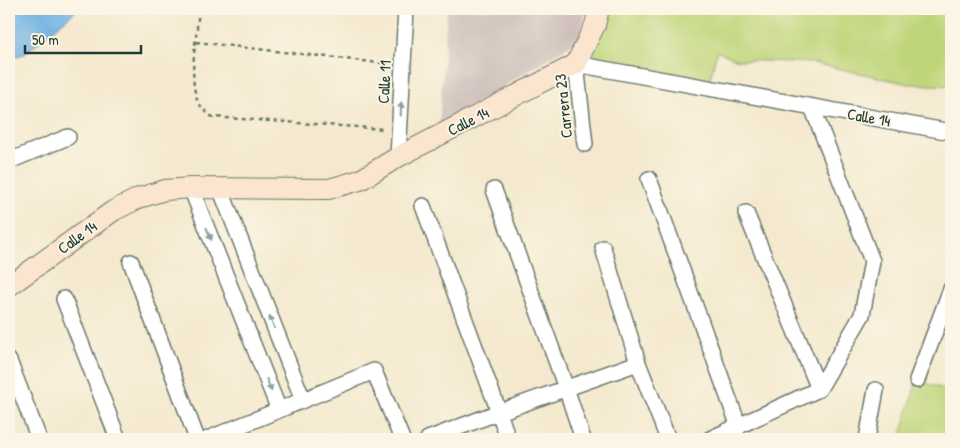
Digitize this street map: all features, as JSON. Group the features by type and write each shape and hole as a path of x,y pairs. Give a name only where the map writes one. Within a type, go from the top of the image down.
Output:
{"street":[{"name":"Calle 11","path":"398,157 406,9"},
{"path":"576,64 595,25 599,9"},
{"name":"Calle 14","path":"9,286 113,211 138,198 165,190 191,188 329,189 360,180 398,157 576,64 951,132"},
{"name":"Carrera 23","path":"576,64 585,144"},
{"path":"710,439 819,389 862,315 872,261 812,107"},
{"path":"9,161 68,137"},
{"path":"649,179 739,427"},
{"path":"191,188 279,410"},
{"path":"220,188 303,400"},
{"path":"494,190 583,439"},
{"path":"423,206 508,439"},
{"path":"746,213 819,389"},
{"path":"603,248 638,362 668,439"},
{"path":"131,262 196,439"},
{"path":"917,380 951,288"},
{"path":"64,298 118,439"},
{"path":"9,361 39,439"},
{"path":"428,439 638,362"},
{"path":"216,438 374,371 402,439"},
{"path":"867,439 876,390"}],"path":[{"path":"199,9 193,80 195,94 205,112 213,117 400,130"},
{"path":"196,42 403,66"}],"shaded area":[{"path":"447,9 586,9 580,39 439,126"}],"green space":[{"path":"599,9 951,9 951,86 909,84 813,63 738,60 717,51 708,88 588,66"},
{"path":"917,380 950,391 951,387 951,439 900,439"}],"water":[{"path":"9,9 78,9 25,54 13,57 9,51"}]}
